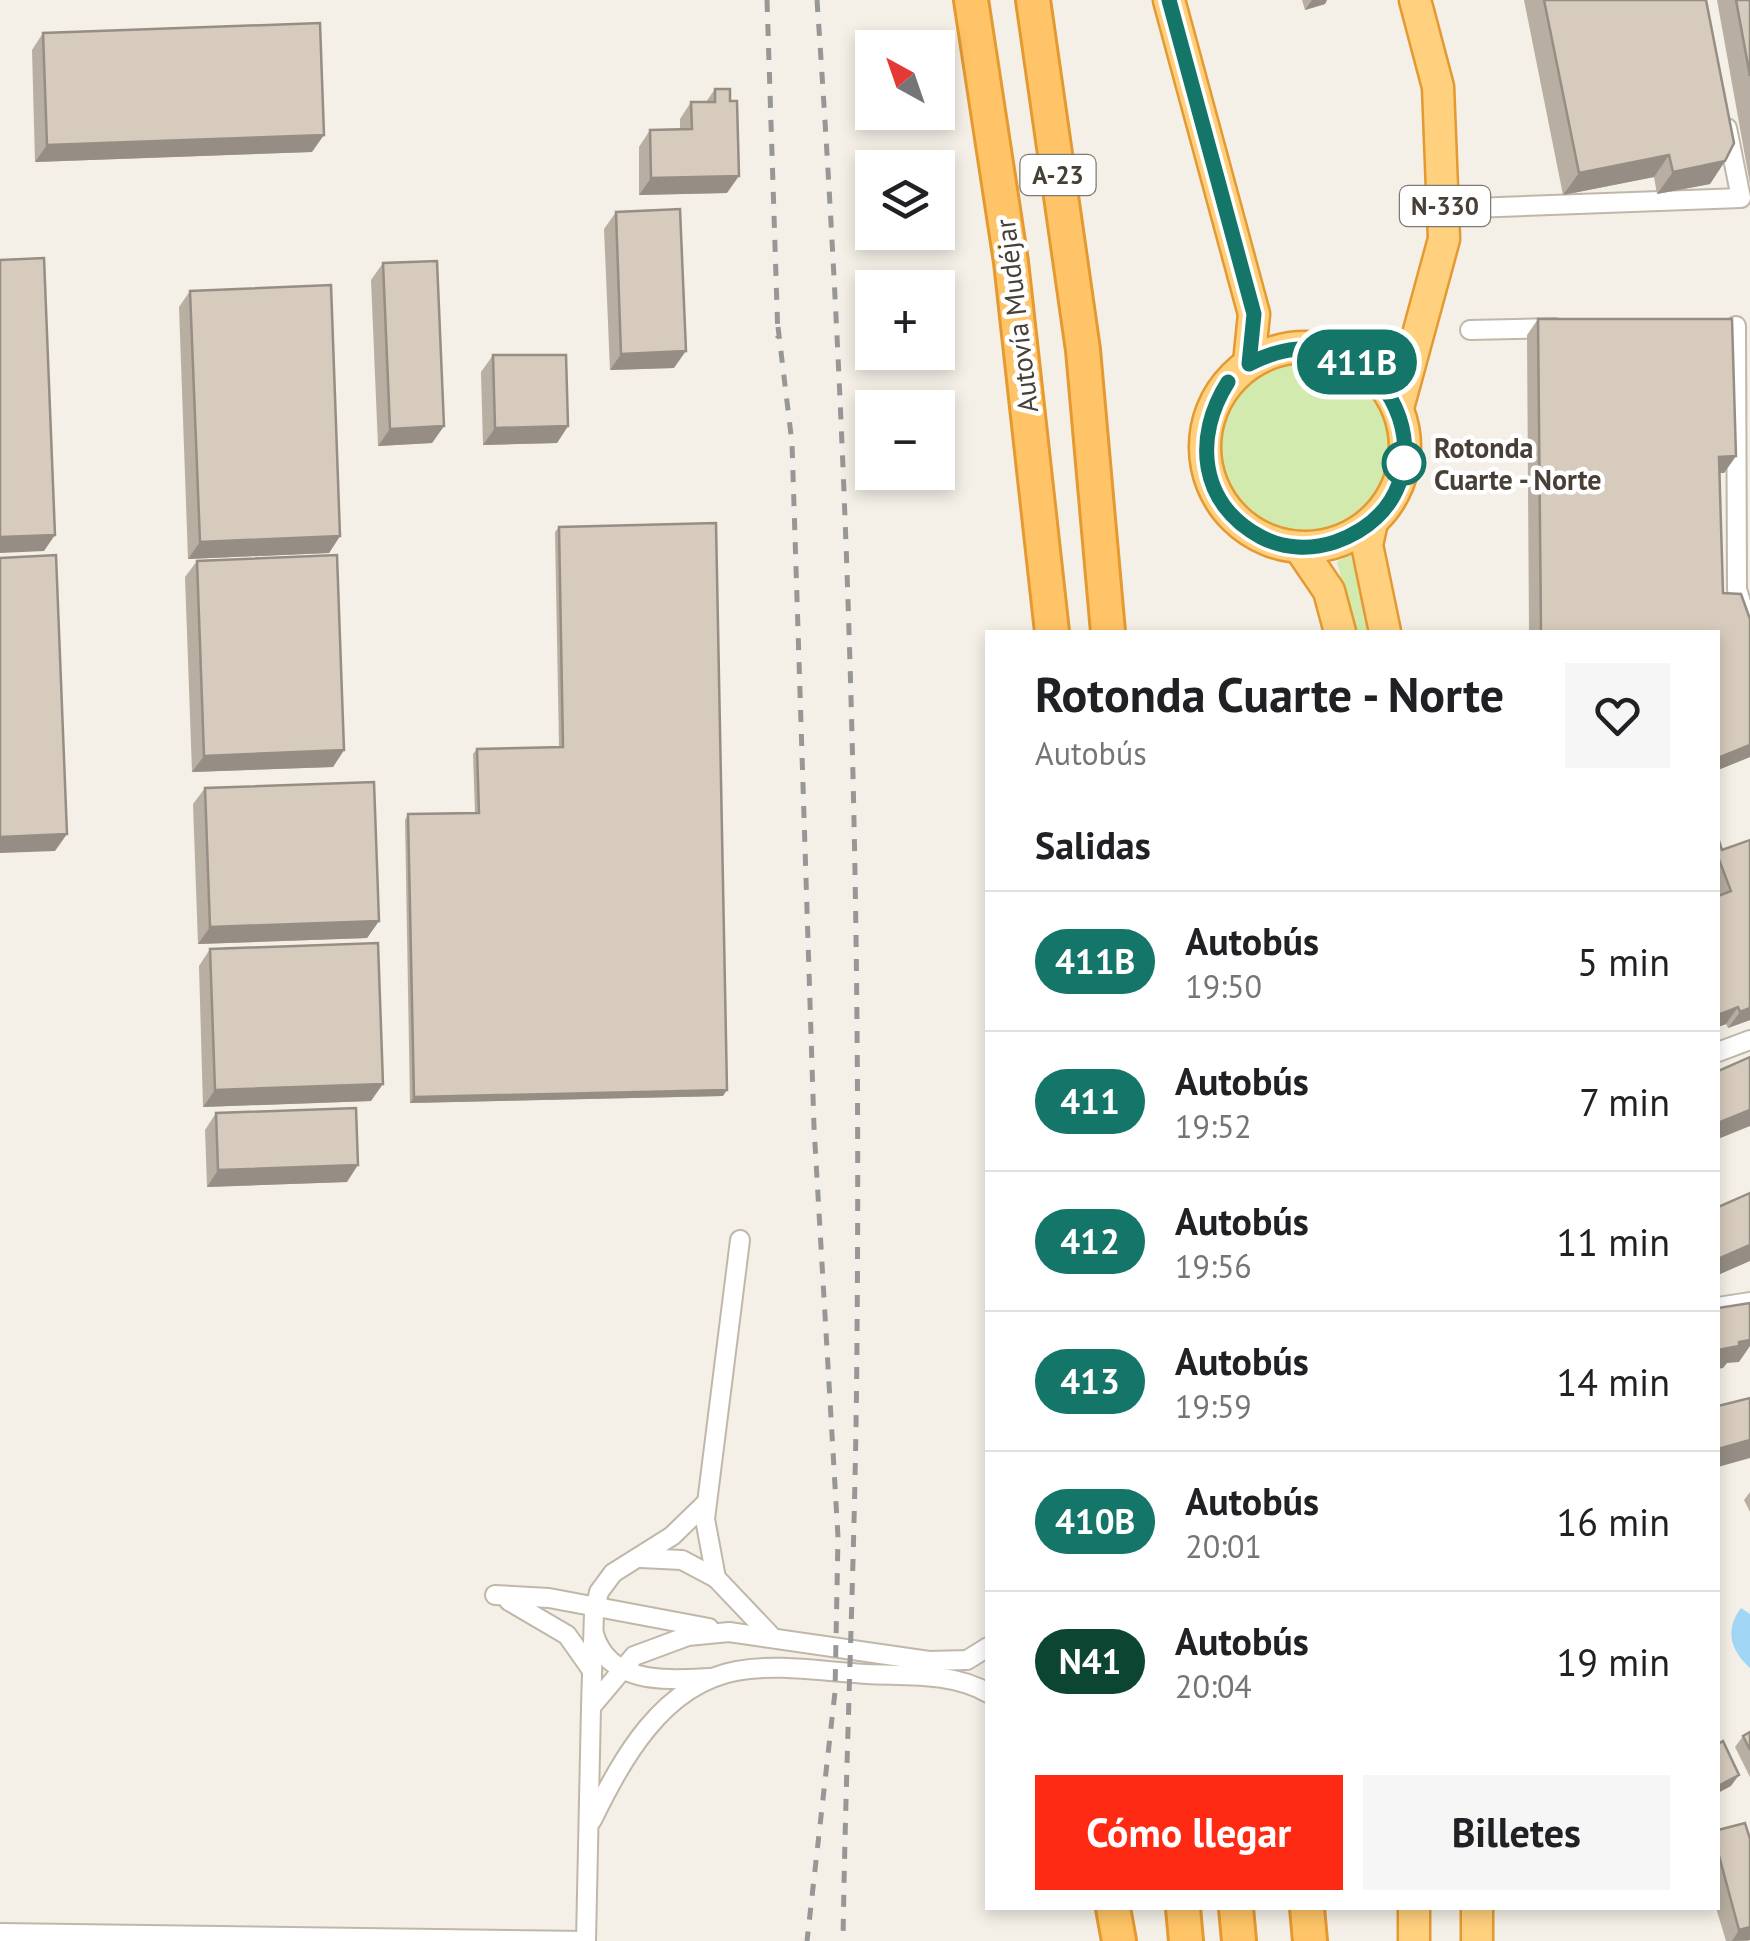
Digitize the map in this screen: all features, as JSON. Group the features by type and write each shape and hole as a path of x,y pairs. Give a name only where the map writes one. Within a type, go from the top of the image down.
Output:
{"highway":[{"name":"Autovía Mudéjar","path":"972,0 1008,242 1052,630"},
{"name":"A-23","path":"1033,0 1083,350 1108,630"},
{"path":"1169,0 1254,314 1249,364"},
{"name":"N-330","path":"1372,522 1390,500 1402,473 1405,445 1398,408 1437,278 1444,239 1438,86 1416,0"},
{"path":"1372,522 1338,541 1299,548 1272,542 1247,529 1226,511 1208,473 1205,432 1213,406 1228,382 1249,364 1272,352 1322,348 1368,368 1398,408"},
{"path":"1083,350 1111,528 1122,630"},
{"path":"1372,522 1367,545 1386,630"},
{"path":"1299,548 1329,591 1339,630"},
{"path":"1042,630 1047,582"},
{"path":"1113,1910 1118,1941"},
{"path":"1183,1910 1186,1941"},
{"path":"1236,1910 1239,1941"},
{"path":"1307,1910 1310,1941"},
{"path":"1414,1910 1414,1941"},
{"path":"1433,1910 1433,1941"},
{"path":"1477,1910 1477,1941"}],"street":[{"path":"1473,208 1741,198 1724,108"},
{"path":"1734,325 1737,589 1750,633"},
{"path":"1470,330 1584,328"},
{"path":"1720,1051 1750,1040"},
{"path":"716,1578 705,1504 740,1240"},
{"path":"1720,1307 1750,1302"},
{"path":"0,1933 586,1941 595,1607 607,1580 672,1536 705,1504"},
{"path":"635,1559 682,1560 716,1578 774,1638"},
{"path":"592,1671 567,1635 534,1612 495,1595 595,1607 729,1632 929,1661 966,1660 985,1649"},
{"path":"593,1629 602,1651 622,1667 651,1679 712,1678"},
{"path":"592,1707 622,1667 665,1642 729,1632"},
{"path":"589,1825 622,1758 642,1734 666,1708 712,1678 734,1671 772,1669 957,1680 985,1691"}],"green space":[{"path":"1306,361 1338,368 1366,386 1384,414 1391,446 1384,478 1366,506 1338,524 1306,531 1274,524 1246,506 1228,478 1221,446 1228,414 1246,386 1274,368"},
{"path":"1350,553 1372,630 1354,630 1337,562"}],"water":[{"path":"1741,1608 1750,1614 1750,1668 1738,1655 1732,1640 1733,1624"}],"building":[{"path":"1544,0 1706,0 1734,143 1725,161 1673,172 1669,155 1579,173"},
{"path":"1736,0 1750,0 1750,76"},
{"path":"320,23 324,135 47,145 43,33"},
{"path":"715,89 730,89 730,101 737,101 739,176 651,178 650,130 692,129 691,102 715,102"},
{"path":"680,209 686,351 621,354 616,212"},
{"path":"44,258 55,535 0,537 0,260"},
{"path":"437,261 444,426 390,429 383,263"},
{"path":"331,285 340,536 200,542 190,291"},
{"path":"1538,319 1732,319 1736,456 1719,457 1723,593 1741,594 1750,619 1750,745 1720,757 1720,630 1541,630"},
{"path":"493,355 566,355 568,426 495,428"},
{"path":"716,523 727,1090 414,1097 408,814 479,813 477,749 563,747 559,527"},
{"path":"56,555 67,834 0,837 0,558"},
{"path":"337,555 344,750 204,756 197,561"},
{"path":"374,782 379,921 210,927 205,788"},
{"path":"1750,840 1750,1008 1740,1012 1738,1007 1720,1014 1720,895 1731,891 1720,862 1720,844 1722,850"},
{"path":"378,943 383,1084 215,1090 210,949"},
{"path":"1750,1057 1750,1110 1720,1122 1720,1070"},
{"path":"356,1108 358,1165 218,1170 216,1113"},
{"path":"1750,1193 1750,1245 1720,1258 1720,1206"},
{"path":"1750,1303 1750,1340 1720,1350 1720,1308"},
{"path":"1750,1398 1750,1440 1720,1448 1720,1406"},
{"path":"1750,1732 1750,1750 1743,1736"},
{"path":"1723,1741 1739,1775 1720,1785"},
{"path":"1745,1823 1750,1839 1750,1927 1739,1930 1720,1859 1720,1829"}],"railway":[{"path":"767,0 778,338"},
{"path":"817,0 844,501 857,1002 856,1412 843,1941"},
{"path":"778,327 792,443 814,1127 838,1537 835,1692 807,1941"}],"bus line":[{"name":"411B","path":"1169,0 1254,314 1249,364 1272,352 1296,347 1322,348 1346,355 1368,368 1385,386 1402,419 1405,445 1402,473 1382,511 1350,536 1325,545 1299,548 1272,542 1247,529 1226,511 1212,487 1205,460 1205,432 1213,406 1228,382"}],"place":[{"name":"Rotonda Cuarte - Norte","path":"1404,463"}]}
